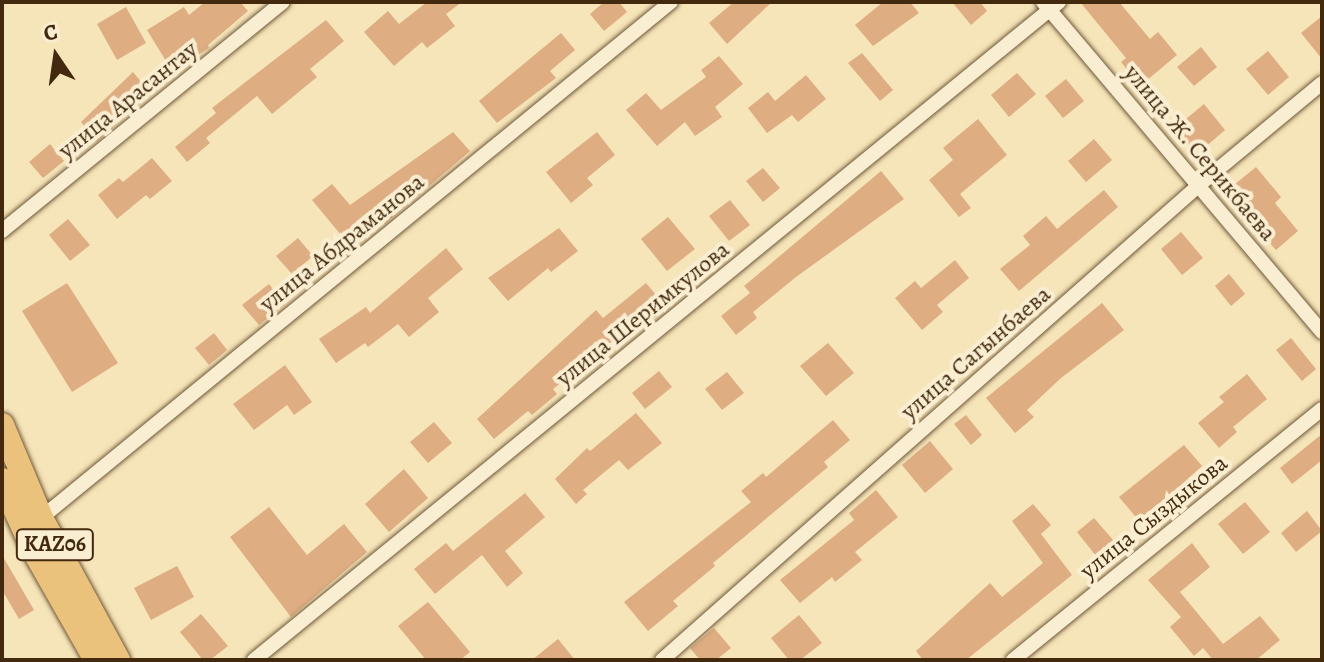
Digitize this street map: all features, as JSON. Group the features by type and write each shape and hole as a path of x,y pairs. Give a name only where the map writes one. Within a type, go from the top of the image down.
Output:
{"highway":[{"name":"KАZ06","path":"2,425 41,518 118,660"},
{"name":"KАZ06","path":"2,480 47,575 96,660"}],"street":[{"name":"улица Арасантау","path":"2,231 283,2"},
{"name":"улица Абдраманова","path":"41,518 671,2"},
{"name":"улица Ж. Серикбаева","path":"1051,5 1322,332"},
{"name":"улица Шеримкулова","path":"254,660 1051,5"},
{"name":"улица Сагынбаева","path":"662,660 1198,186 1322,83"},
{"name":"улица Сыздыкова","path":"1013,660 1322,409"}],"building":[{"path":"205,2 240,2 248,11 208,45 209,48 172,71 147,30 184,7 189,15"},
{"path":"427,2 462,2 446,14 455,26 427,48 422,42 394,66 364,32 388,11 399,24"},
{"path":"604,2 619,2 627,12 604,31 590,14"},
{"path":"734,2 772,2 727,44 709,23"},
{"path":"883,2 910,2 919,13 873,46 855,25"},
{"path":"952,2 980,2 987,11 971,25"},
{"path":"1080,2 1119,2 1150,39 1158,32 1177,55 1140,86 1121,62 1126,58"},
{"path":"126,7 146,43 117,60 97,24"},
{"path":"1322,16 1322,59 1301,33"},
{"path":"326,20 344,41 310,69 317,77 272,114 257,96 206,138 210,143 187,162 175,147 216,113 212,108"},
{"path":"561,33 575,50 550,71 556,78 497,123 479,101"},
{"path":"1201,47 1217,67 1194,86 1177,67"},
{"path":"1268,51 1289,77 1268,95 1246,69"},
{"path":"862,53 893,90 880,101 848,63"},
{"path":"719,56 743,84 715,107 722,117 695,136 685,122 657,146 626,110 646,93 661,110 706,77 701,70"},
{"path":"133,72 151,94 97,141 81,122"},
{"path":"1017,73 1036,94 1009,117 991,95"},
{"path":"806,75 826,99 798,122 792,115 767,133 748,108 768,92 775,101"},
{"path":"1066,79 1084,101 1063,118 1045,96"},
{"path":"1204,104 1225,130 1196,155 1174,129"},
{"path":"978,119 1007,155 960,194 971,208 959,217 929,180 953,160 943,148"},
{"path":"453,132 470,151 385,224 373,209 341,235 312,200 332,184 350,205"},
{"path":"597,132 615,155 587,178 593,185 571,203 546,172"},
{"path":"1094,139 1112,160 1086,182 1068,161"},
{"path":"50,144 64,161 43,178 29,162"},
{"path":"152,158 172,181 150,199 146,195 117,219 98,195 119,178 123,182"},
{"path":"1256,167 1281,197 1275,203 1298,231 1276,250 1224,193"},
{"path":"763,168 780,188 763,202 746,181"},
{"path":"881,171 904,199 796,277 753,312 757,318 736,335 721,316 750,293 744,286"},
{"path":"1104,190 1118,207 1019,291 1000,269 1030,245 1023,236 1046,216 1057,229"},
{"path":"730,200 750,225 729,241 709,216"},
{"path":"668,217 695,249 667,271 641,239"},
{"path":"68,219 90,245 70,261 49,235"},
{"path":"559,228 578,251 551,272 548,268 508,301 488,278"},
{"path":"1181,232 1203,258 1182,275 1161,249"},
{"path":"298,238 313,256 292,274 276,256"},
{"path":"446,248 463,269 428,298 439,312 409,337 398,324 368,347 365,343 336,363 319,339 366,307 370,313"},
{"path":"955,260 969,278 937,305 943,312 922,330 895,298 915,281 921,288"},
{"path":"1229,274 1245,294 1231,306 1215,286"},
{"path":"67,283 118,363 72,392 22,311"},
{"path":"646,283 662,302 553,389 557,394 532,415 528,411 494,439 477,419 596,310 603,318"},
{"path":"269,284 285,304 259,325 242,305"},
{"path":"1102,303 1124,330 1061,378 1027,410 1034,417 1015,433 986,398"},
{"path":"214,333 227,350 209,365 195,348"},
{"path":"1291,338 1316,369 1302,381 1276,350"},
{"path":"828,343 854,373 826,396 800,366"},
{"path":"285,365 312,402 294,415 287,405 254,430 233,404"},
{"path":"659,371 672,387 645,409 632,393"},
{"path":"727,372 744,393 722,410 705,389"},
{"path":"1247,374 1267,399 1233,427 1237,432 1219,448 1198,423 1224,402 1219,397"},
{"path":"636,413 662,443 628,470 619,460 583,490 587,494 576,504 555,479 587,448 590,451"},
{"path":"966,415 982,435 971,445 954,424"},
{"path":"833,420 850,440 824,462 828,467 713,563 715,566 673,601 678,606 648,631 624,602 751,502 741,491 763,473 766,477"},
{"path":"434,422 452,443 428,463 410,442"},
{"path":"1322,434 1322,460 1292,484 1280,468"},
{"path":"930,441 953,469 925,493 902,465"},
{"path":"1184,445 1202,466 1140,522 1119,497"},
{"path":"404,469 428,498 389,532 365,504"},
{"path":"876,490 898,517 855,552 862,560 835,582 832,577 800,603 780,580 854,520 849,513"},
{"path":"525,493 545,517 505,551 523,573 507,587 482,555 435,594 414,569 446,543 453,551"},
{"path":"1245,502 1270,532 1243,554 1218,524"},
{"path":"1033,504 1051,525 1041,534 1072,575 966,660 923,660 916,651 990,583 1002,597 1043,563 1012,521"},
{"path":"269,507 307,555 344,524 367,552 291,617 230,537"},
{"path":"1307,511 1322,531 1296,552 1281,533"},
{"path":"1094,518 1114,541 1096,556 1077,532"},
{"path":"1192,543 1210,567 1180,592 1223,644 1260,616 1280,640 1256,660 1213,660 1203,648 1194,656 1170,627 1181,617 1148,580"},
{"path":"2,555 34,610 19,619 2,590"},
{"path":"177,566 194,597 151,620 134,588"},
{"path":"428,602 470,652 460,660 426,660 398,626"},
{"path":"201,614 228,646 210,660 203,660 180,632"},
{"path":"799,615 822,643 800,660 789,660 771,638"},
{"path":"714,628 731,648 716,660 700,660 690,648"},
{"path":"558,639 575,660 532,660"}]}
